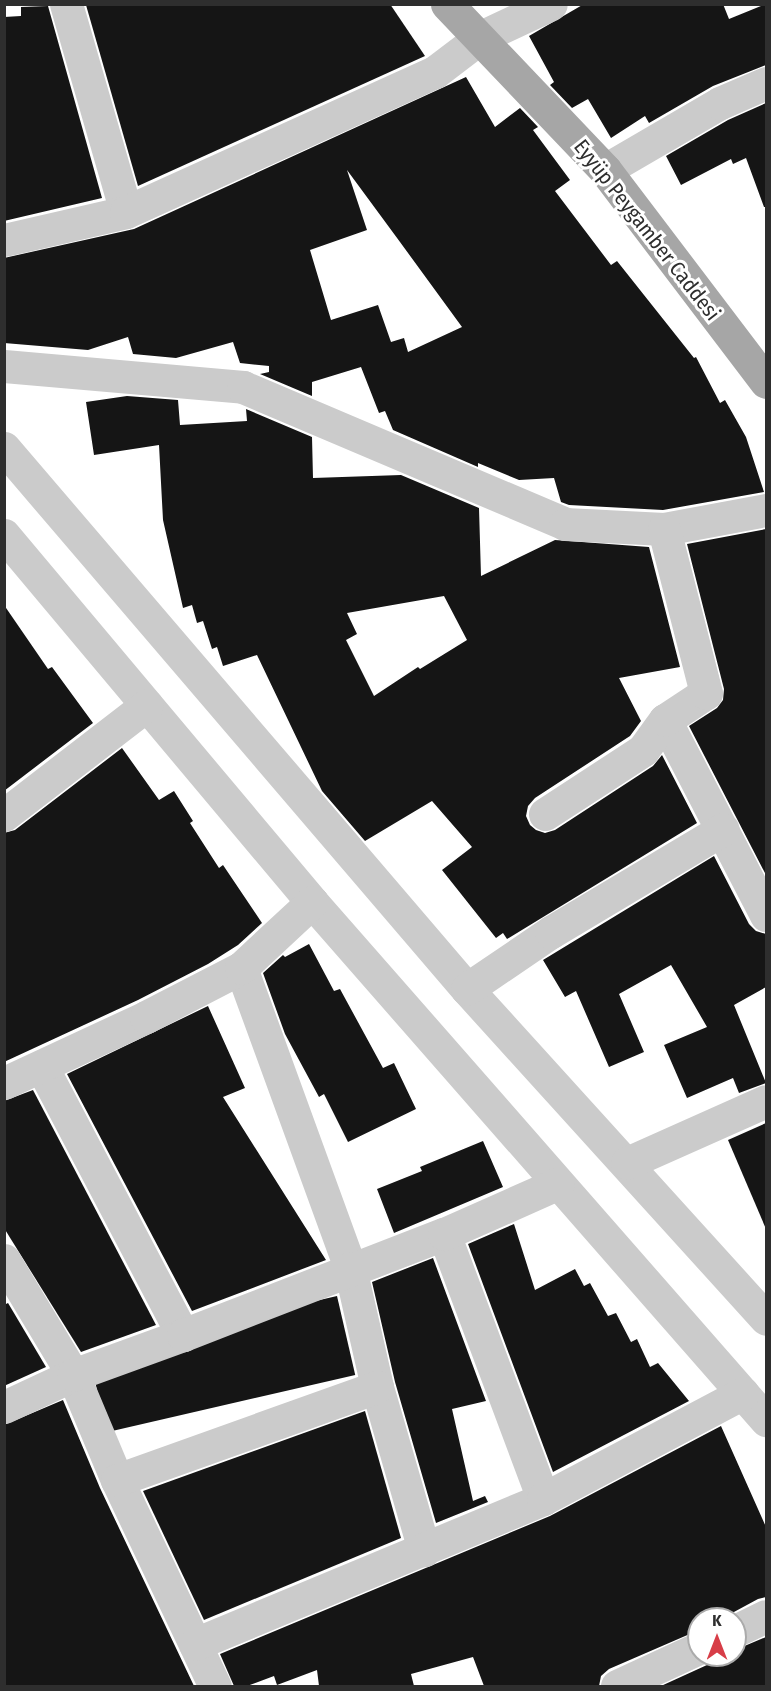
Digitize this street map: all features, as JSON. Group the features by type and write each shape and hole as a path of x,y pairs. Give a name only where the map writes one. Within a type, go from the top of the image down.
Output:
{"main road":[{"name":"Eyyüp Peygamber Caddesi","path":"447,4 481,37 605,170 766,382"}],"street":[{"path":"66,4 126,212"},
{"path":"4,240 126,212 435,72 481,37 551,4"},
{"path":"605,170 720,103 766,83"},
{"path":"4,366 243,387 564,524 664,529 766,510"},
{"path":"4,448 467,989 766,1319"},
{"path":"545,814 643,750 665,720 706,693 664,529"},
{"path":"4,535 312,902 556,1184 766,1420"},
{"path":"4,815 147,705"},
{"path":"665,720 723,829 758,877 766,915"},
{"path":"467,989 551,932 723,829"},
{"path":"4,1083 42,1067 241,968 312,902"},
{"path":"241,968 350,1268 377,1387 424,1550"},
{"path":"42,1067 183,1335"},
{"path":"627,1163 766,1101"},
{"path":"4,1407 72,1375 183,1335 350,1268 444,1234 556,1184"},
{"path":"444,1234 543,1499"},
{"path":"4,1260 72,1375 117,1480 215,1686"},
{"path":"117,1480 377,1387"},
{"path":"195,1644 543,1499 743,1393"},
{"path":"747,1625 766,1616"},
{"path":"617,1686 687,1654"}],"building":[{"path":"390,4 425,56 138,186 86,5"},
{"path":"584,4 723,4 729,19 766,4 766,65 713,86 649,123 645,116 611,138 588,99 572,108 550,85 554,82 529,36"},
{"path":"48,6 102,198 4,221 4,17 21,16 21,7"},
{"path":"466,77 495,127 520,108 538,127 533,130 570,180 555,191 611,265 617,261 694,358 696,357 720,403 725,400 746,437 764,492 663,510 569,505 561,502 554,478 519,480 478,463 478,467 393,430 385,411 379,413 361,367 312,382 312,396 260,374 269,372 269,366 240,363 233,342 176,358 133,354 128,337 88,350 4,343 4,258 134,229","holes":["347,170 462,327 408,352 404,338 391,342 378,305 331,320 310,250 367,230"]},
{"path":"766,103 766,207 764,207 746,158 733,164 731,159 681,185 666,156 728,120"},
{"path":"127,396 178,400 180,425 247,421 246,409 312,437 313,478 401,475 479,508 481,576 555,540 649,547 680,667 619,678 641,721 630,736 535,798 528,806 526,816 530,825 536,830 545,833 555,830 653,766 662,755 697,823 507,939 503,933 496,938 442,870 472,847 432,801 365,841 322,791 257,655 223,666 217,647 212,649 203,621 197,623 192,605 183,608 163,520 159,445 94,455 86,402","holes":["444,596 467,640 420,669 418,667 374,696 346,640 357,634 347,613"]},
{"path":"766,529 766,875 689,726 717,708 723,700 724,689 687,544"},
{"path":"4,605 48,669 52,667 93,723 4,791"},
{"path":"122,748 159,800 174,791 193,821 190,823 219,868 223,865 262,923 238,945 208,964 138,1000 4,1062 4,833 15,830"},
{"path":"714,856 749,924 756,931 766,934 766,987 734,1005 766,1083 739,1093 733,1078 687,1098 664,1045 707,1027 671,965 619,994 644,1052 609,1067 576,991 565,997 543,960"},
{"path":"309,944 334,991 340,989 383,1068 394,1063 416,1109 348,1142 324,1094 319,1097 285,1034 263,973 283,955 285,957"},
{"path":"208,1006 245,1088 223,1097 326,1260 192,1311 67,1074"},
{"path":"33,1090 156,1325 81,1352 4,1228 4,1101"},
{"path":"766,1123 766,1229 728,1140"},
{"path":"483,1141 503,1187 394,1233 377,1189 422,1171 420,1167"},
{"path":"514,1224 535,1290 575,1269 584,1286 590,1283 608,1316 616,1313 631,1342 637,1339 650,1367 658,1363 689,1401 553,1472 468,1244"},
{"path":"433,1258 486,1401 452,1409 473,1501 485,1496 488,1502 436,1523 395,1382 372,1282"},
{"path":"337,1296 355,1375 107,1432 89,1353"},
{"path":"8,1303 46,1367 4,1386 4,1305"},
{"path":"63,1400 100,1488 194,1686 4,1686 4,1425"},
{"path":"365,1411 401,1538 204,1620 143,1491"},
{"path":"721,1426 766,1527 766,1597 743,1607 687,1607 687,1635 609,1669 601,1676 599,1686 484,1686 473,1657 411,1674 414,1686 319,1686 317,1670 277,1685 274,1676 247,1686 234,1686 220,1654 550,1516"},
{"path":"766,1637 766,1686 661,1686 703,1667 747,1667 747,1645"}]}
